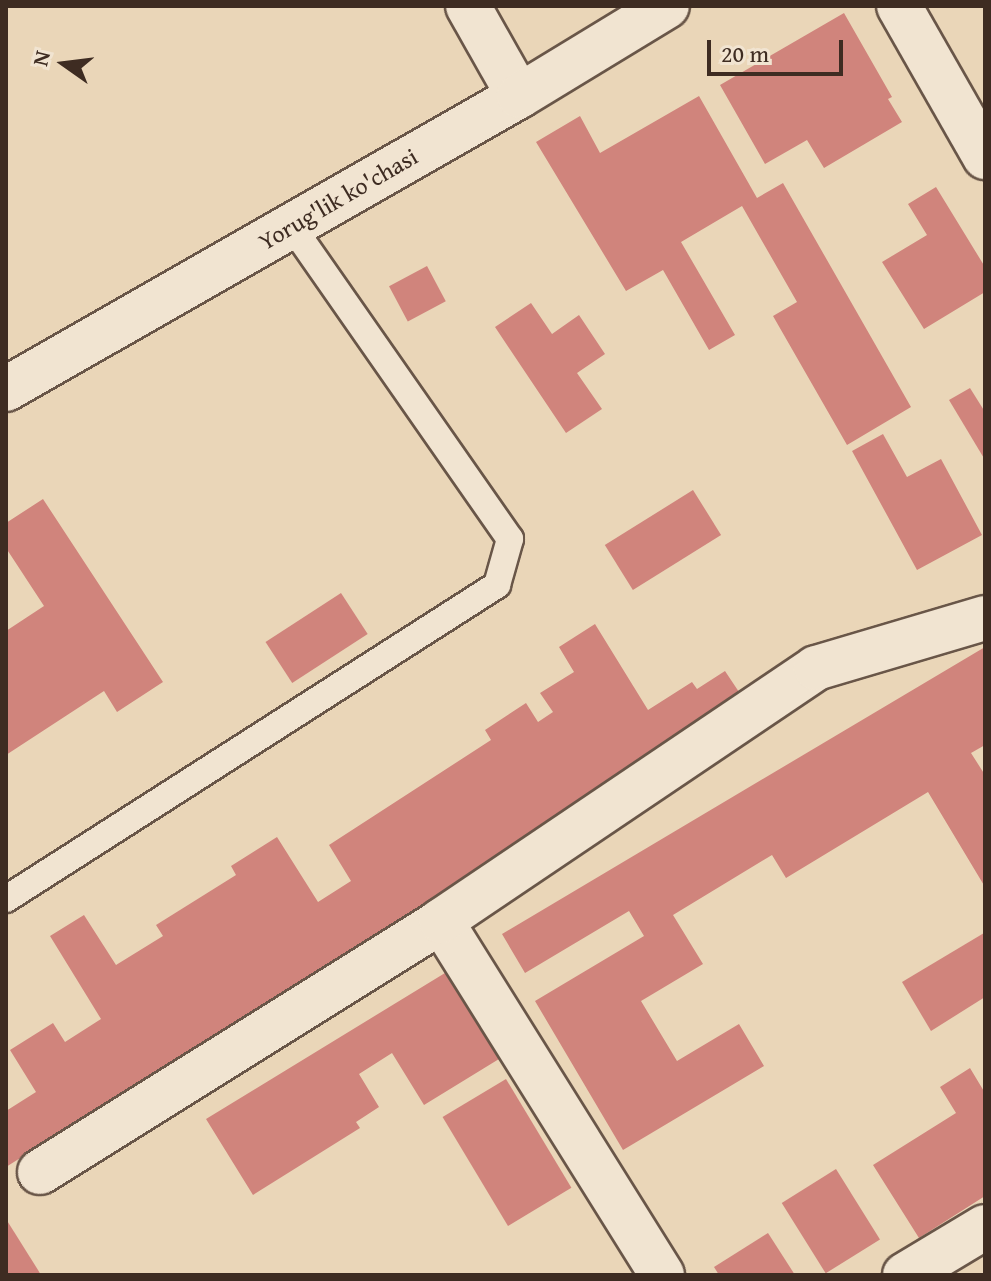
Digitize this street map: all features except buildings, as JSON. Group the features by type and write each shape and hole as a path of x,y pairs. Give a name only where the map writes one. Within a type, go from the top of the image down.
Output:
{"street":[{"path":"468,6 519,96"},
{"name":"Yorug'lik ko'chasi","path":"6,389 519,96 667,6"},
{"path":"899,6 985,157"},
{"path":"40,1172 441,921 816,668 985,618"},
{"path":"441,921 662,1275"},
{"path":"905,1275 985,1227"}],"lane":[{"path":"6,899 497,585 510,539 292,226"}]}
